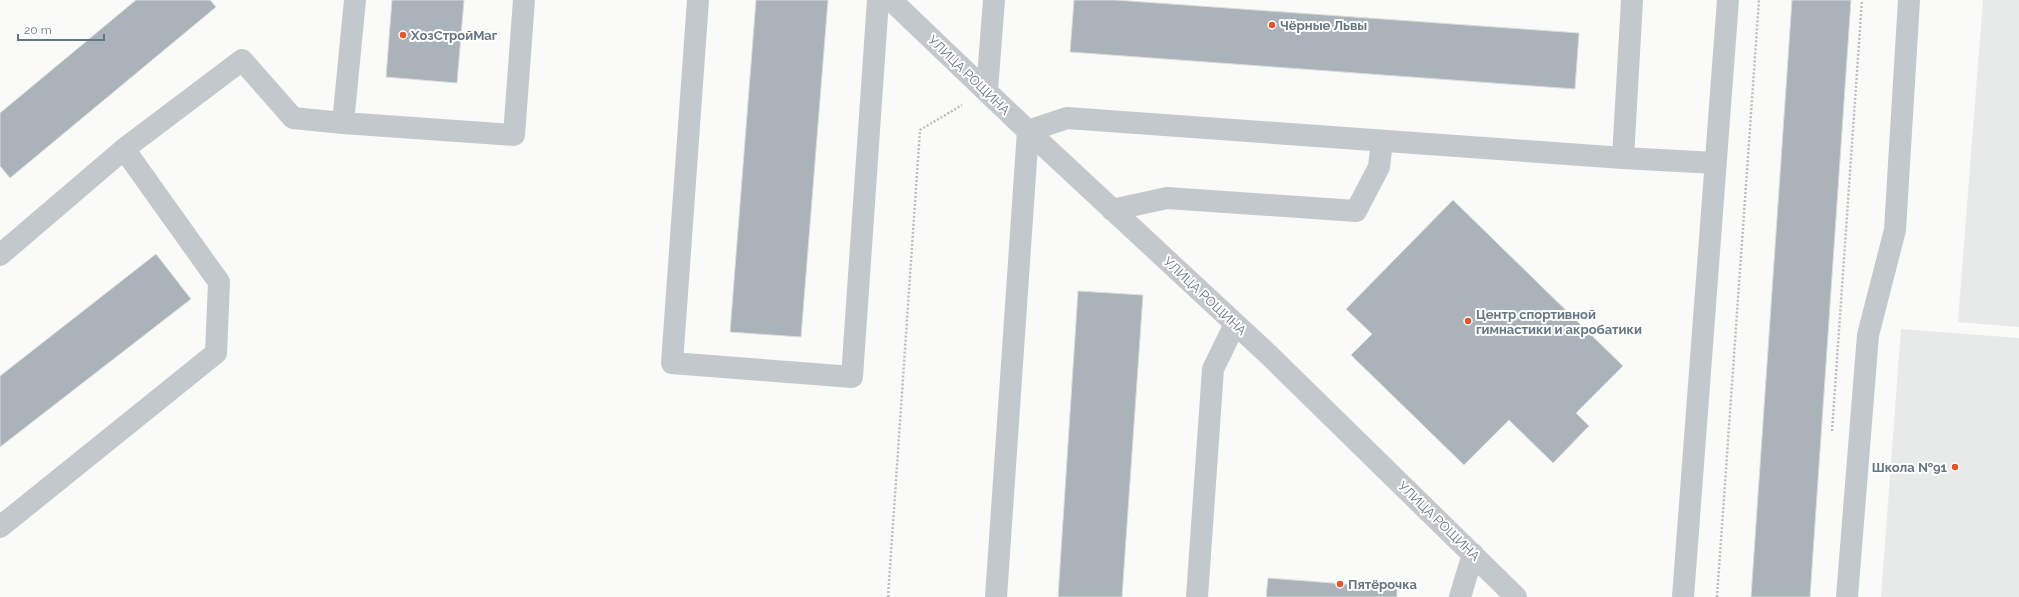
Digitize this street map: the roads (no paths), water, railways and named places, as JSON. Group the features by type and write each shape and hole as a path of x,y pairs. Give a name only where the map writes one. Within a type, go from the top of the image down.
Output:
{"street":[{"path":"343,123 355,0"},
{"path":"0,255 124,149 242,60 293,118 514,135 524,0"},
{"path":"698,0 672,363 852,377 878,0"},
{"name":"УЛИЦА РОЩИНА","path":"891,0 1028,131 1235,324 1516,597"},
{"path":"986,90 994,0"},
{"path":"1623,158 1632,0"},
{"path":"1683,597 1728,0"},
{"path":"1847,597 1868,335 1895,230 1909,0"},
{"path":"996,597 1028,131 1067,118 1623,158 1715,163"},
{"path":"1112,210 1167,198 1356,211 1380,166 1382,141"},
{"path":"0,527 216,353 219,282 124,149"},
{"path":"1197,597 1213,369 1235,324"},
{"path":"1460,597 1473,554"}],"place":[{"name":"Чёрные Львы","path":"1272,25"},
{"name":"ХозСтройМаг","path":"403,35"},
{"name":"Центр спортивной гимнастики и акробатики","path":"1468,321"},
{"name":"Школа №91","path":"1955,467"},
{"name":"Пятёрочка","path":"1340,584"}]}
